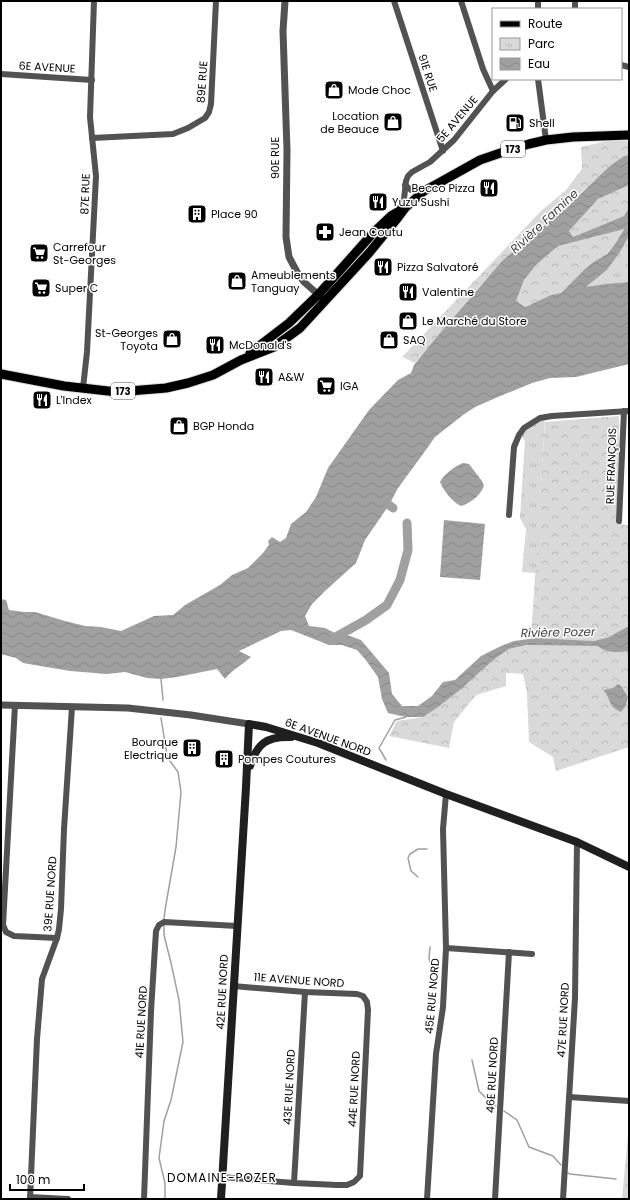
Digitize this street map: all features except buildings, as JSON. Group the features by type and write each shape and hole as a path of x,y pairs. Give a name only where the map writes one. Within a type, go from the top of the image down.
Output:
{"main road":[{"name":"173","path":"241,360 289,323 318,295 374,232 391,216 401,210 424,191 480,160 546,140 573,137 629,135"},
{"name":"173","path":"1,374 64,386 117,392 166,388 213,375 241,360 274,347 300,328 384,235 396,220 401,210"},
{"name":"6E AVENUE NORD","path":"247,724 266,727 325,746 446,794 577,842 629,867"},
{"name":"42E RUE NORD","path":"221,1199 246,787 247,724"},
{"name":"42E RUE NORD","path":"246,787 248,770 256,751 261,745 267,740 275,738 302,738"}],"street":[{"name":"87E RUE","path":"83,388 87,352 96,176 90,116 94,1"},
{"name":"89E RUE","path":"92,138 173,134 191,126 207,115 211,104 216,1"},
{"name":"90E RUE","path":"285,1 283,32 286,143 286,237 289,257 297,272 304,282 325,301"},
{"name":"91E RUE","path":"394,1 443,151"},
{"path":"461,1 483,69 493,91"},
{"name":"6E AVENUE","path":"1,74 92,80"},
{"name":"5E AVENUE","path":"401,210 408,176 412,172 430,162 443,151 454,140 493,91 505,80"},
{"path":"538,80 546,140"},
{"path":"539,88 541,80"},
{"path":"405,185 411,190 424,191"},
{"path":"509,515 514,447 524,428 540,418 552,416 626,411"},
{"name":"RUE FRANÇOIS","path":"619,521 626,411"},
{"name":"6E AVENUE NORD","path":"1,705 143,709 247,724"},
{"path":"15,705 3,925 6,932 14,936 57,938"},
{"name":"39E RUE NORD","path":"30,1198 37,1039 42,979 57,938 61,909 64,829 72,707"},
{"name":"45E RUE NORD","path":"427,1199 436,1054 443,1007 446,948 442,829 446,794"},
{"name":"47E RUE NORD","path":"562,1199 570,1097 575,998 577,842"},
{"name":"41E RUE NORD","path":"144,1199 151,1011 156,931 159,925 164,922 237,926"},
{"path":"446,948 532,954"},
{"name":"46E RUE NORD","path":"495,1199 509,952"},
{"name":"11E AVENUE NORD","path":"233,986 305,992 356,994 363,996"},
{"name":"43E RUE NORD","path":"294,1183 305,992"},
{"name":"44E RUE NORD","path":"294,1183 347,1185 354,1182 360,1176 368,1010 367,1002 363,996"},
{"path":"570,1097 629,1101"},
{"path":"222,1177 294,1183"},
{"path":"30,1198 68,1199"}],"green space":[{"path":"607,141 629,141 629,155 621,158 527,239 481,285 415,363 402,357 541,211 566,190 582,169 581,147"},
{"path":"629,185 629,208 624,216 573,237 569,231 598,199"},
{"path":"624,228 615,244 606,254 595,261 561,293 551,295 524,307 516,301 524,280 536,265 558,246"},
{"path":"629,236 629,282 585,288 607,270"},
{"path":"619,416 619,523 629,526 629,628 609,637 594,641 531,638 545,422"},
{"path":"545,417 536,573 522,572 526,529 520,518 525,440 519,435"},
{"path":"529,645 597,646 601,649 609,651 629,651 629,747 556,771 553,757 529,742 527,693 523,674 506,673 506,686 476,695 454,722 449,748 389,736 397,721 423,717 493,660 509,649"},
{"path":"629,1124 629,1199 622,1199"}],"water":[{"path":"629,155 629,185 598,199 569,231 573,237 624,216 629,208 629,236 607,270 586,287 629,282 629,364 576,377 550,378 532,383 475,407 463,415 435,437 398,488 389,505 365,540 356,563 312,604 305,616 309,626 325,628 339,635 350,636 361,640 389,673 392,694 402,706 418,706 432,696 443,682 455,680 481,656 514,641 536,638 594,641 609,637 629,626 629,651 609,651 601,649 597,646 527,645 509,649 493,660 461,689 423,717 406,717 388,713 382,699 378,677 357,650 342,645 329,645 291,630 281,631 239,651 251,657 225,679 217,669 161,679 147,678 125,672 107,674 70,671 23,663 16,658 1,654 1,599 6,600 9,610 35,612 85,626 101,627 121,631 154,616 173,615 185,605 220,585 232,575 248,568 263,553 269,545 268,541 272,537 280,542 286,538 291,524 306,512 316,497 328,468 369,410 398,380 411,373 414,365 435,339 503,260 571,203 610,166 624,156","holes":["624,229 607,254 585,269 561,293 551,295 525,307 516,301 524,280 536,265 558,246"]},
{"path":"463,463 469,464 484,486 474,499 461,506 454,502 440,482 444,476 456,466"},
{"path":"444,520 485,524 480,580 440,577"},
{"path":"618,684 628,697 625,707 621,712 613,707 603,690 613,688"}],"waterway":[{"path":"389,505 393,508"},
{"path":"334,638 366,620 387,605 400,580 408,550 407,523"},
{"path":"161,679 163,700"},
{"path":"386,760 379,748 395,720 406,717"},
{"path":"161,718 167,755 178,772 181,792 176,847 164,919"},
{"path":"418,877 411,871 408,858 410,854 418,849 427,849"},
{"path":"164,925 164,935 179,1000 183,1042 171,1100 164,1121 159,1158 165,1183 165,1199"},
{"path":"430,947 429,958 433,972"},
{"path":"472,1060 479,1091 496,1106"},
{"path":"504,1111 517,1120 529,1147 553,1156 561,1165"},
{"path":"568,1173 616,1179"}],"place":[{"name":"Mode Choc","path":"334,90"},
{"name":"Location de Beauce","path":"393,122"},
{"name":"Shell","path":"515,123"},
{"name":"Becco Pizza","path":"489,188"},
{"name":"Yuzu Sushi","path":"378,202"},
{"name":"Place 90","path":"197,214"},
{"name":"Jean Coutu","path":"325,232"},
{"name":"Carrefour St-Georges","path":"39,253"},
{"name":"Pizza Salvatoré","path":"383,267"},
{"name":"Ameublements Tanguay","path":"237,281"},
{"name":"Super C","path":"41,288"},
{"name":"Valentine","path":"408,292"},
{"name":"Le Marché du Store","path":"408,321"},
{"name":"St-Georges Toyota","path":"172,339"},
{"name":"SAQ","path":"389,340"},
{"name":"McDonald's","path":"215,345"},
{"name":"A&W","path":"264,377"},
{"name":"IGA","path":"326,386"},
{"name":"L'Index","path":"42,400"},
{"name":"BGP Honda","path":"179,426"},
{"name":"Bourque Electrique","path":"192,748"},
{"name":"Pompes Coutures","path":"224,759"}],"district":[{"name":"DOMAINE-POZER","path":"222,1177"}],"water label":[{"name":"Rivière Famine","path":"544,221"},
{"name":"Rivière Pozer","path":"558,632"}]}
